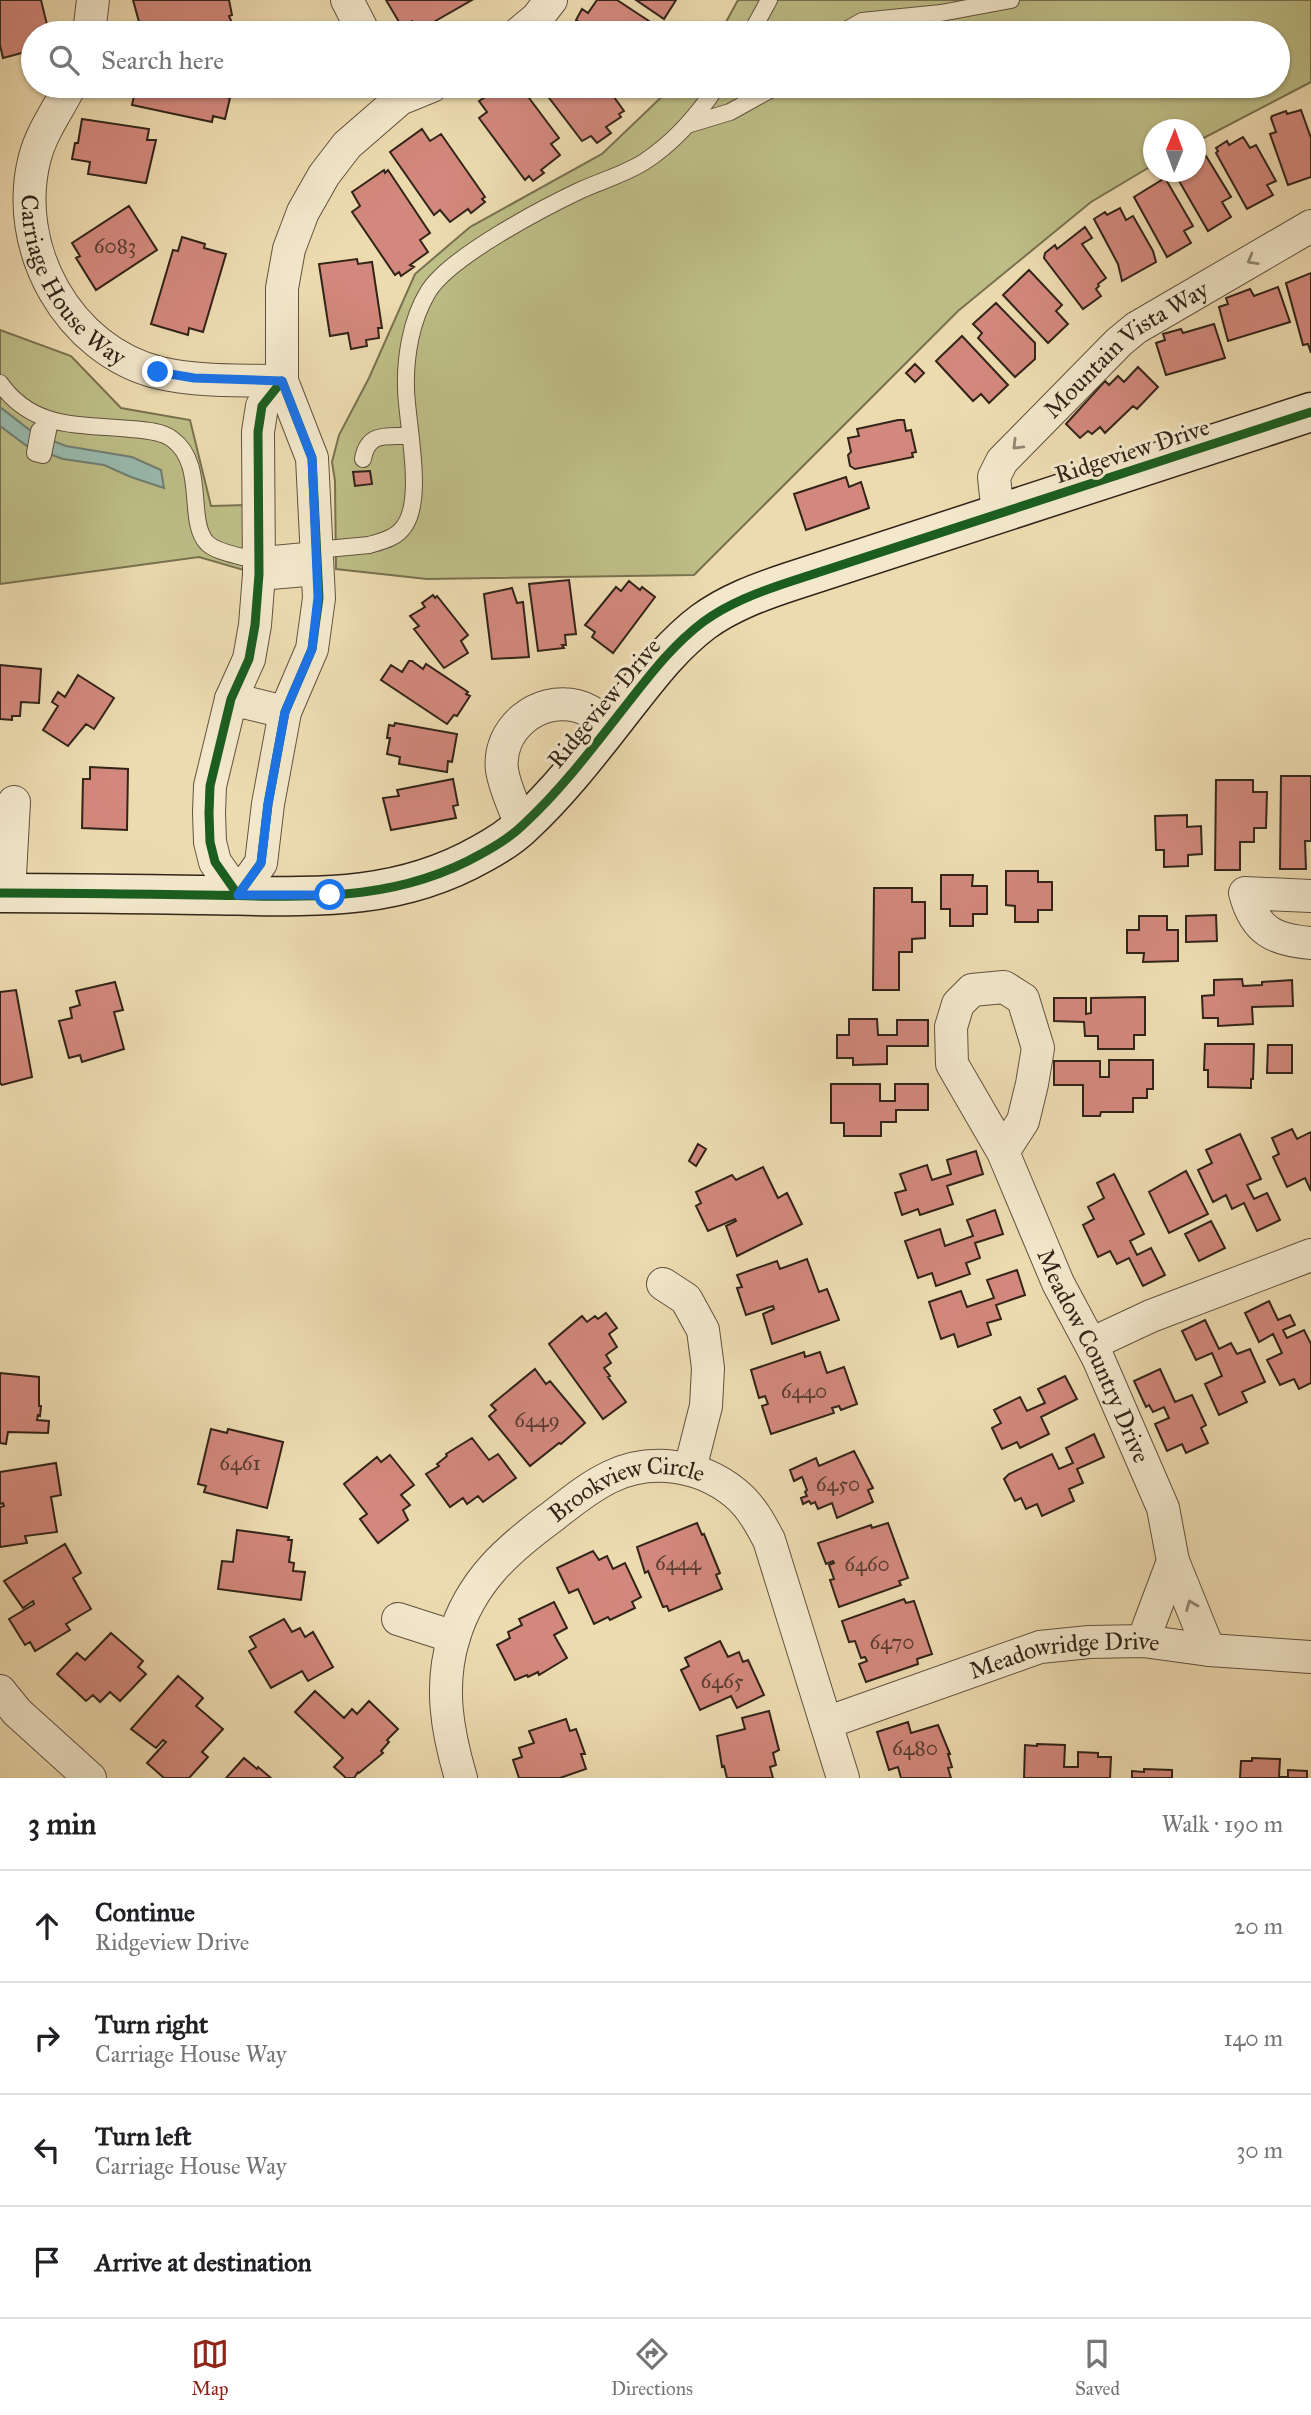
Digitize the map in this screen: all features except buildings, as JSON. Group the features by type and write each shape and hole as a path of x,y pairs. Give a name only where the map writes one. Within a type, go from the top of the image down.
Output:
{"street":[{"path":"90,21 93,0"},
{"path":"347,0 358,21"},
{"path":"533,21 551,0"},
{"name":"Carriage House Way","path":"63,98 47,125 35,158 29,193 31,227 39,261 54,292 72,318 96,340 124,359 158,372 194,378 282,381"},
{"path":"282,381 262,406 258,432 259,564 255,625 249,659 230,699 213,774 209,813 210,842 215,862 238,895 261,863 268,804 285,712 312,649 318,597 312,458 282,381 282,289 289,249 303,212 324,174 390,98"},
{"name":"Mountain Vista Way","path":"998,515 994,477 1002,461 1119,342 1136,328 1311,226"},
{"name":"Ridgeview Drive","path":"4,893 330,895 394,889 447,872 494,847 522,827 550,799 666,655 705,621 728,606 789,582 1311,412"},
{"path":"259,564 317,559"},
{"path":"230,699 285,712"},
{"path":"522,827 502,769 504,750 511,732 524,717 539,708 557,704 578,706 611,724"},
{"path":"4,893 14,802"},
{"path":"1311,896 1245,893 1250,911 1268,933 1289,941 1311,943"},
{"name":"Meadow Country Drive","path":"1003,1152 1023,1121 1038,1048 1023,999 1004,987 988,987 972,990 958,1004 951,1027 952,1064 1003,1152 1058,1283 1091,1344 1163,1508 1173,1561 1209,1650"},
{"path":"1091,1344 1151,1316 1311,1255"},
{"path":"663,1284 686,1299 703,1330 708,1368 706,1406 690,1469"},
{"name":"Brookview Circle","path":"461,1778 452,1747 446,1710 447,1671 454,1637 467,1604 487,1573 513,1545 591,1488 611,1476 636,1468 662,1466 690,1469 714,1479 737,1494 756,1515 769,1540 843,1778"},
{"path":"1143,1641 1173,1561"},
{"path":"398,1619 454,1637"},
{"name":"Meadowridge Drive","path":"826,1723 1040,1647 1089,1642 1143,1641 1209,1650 1311,1657"},
{"path":"0,1691 18,1712 90,1778"}],"lane":[{"path":"758,21 769,0"},
{"path":"862,21 919,16 1011,0"},
{"path":"317,559 387,540 399,533 407,523 414,496 406,392 407,359 410,339 429,290 473,252 528,218 643,163 686,125 707,98"},
{"path":"686,125 730,112 756,98"},
{"path":"0,383 46,428 145,430 170,437 184,449 192,470 201,533 207,543 223,552 259,564"},
{"path":"363,459 365,448 371,440 410,436"}],"green space":[{"path":"738,0 1311,0 1311,82 1290,93 1290,21 727,21"},
{"path":"660,98 1280,98 1206,137 1206,119 1143,119 1143,171 1091,202 958,311 694,575 427,579 336,569 335,481 332,462 339,435 369,378 415,274 470,227 602,154"},
{"path":"0,330 71,356 121,408 190,420 211,506 246,505 247,571 199,557 0,584"}],"water":[{"path":"0,407 35,434 66,446 132,457 161,470 164,488 104,465 63,459 27,446 0,426"}],"cycle path":[{"path":"282,381 312,458 319,598 312,649 285,712 268,804 261,863 238,895 215,862 210,842 210,786 231,699 249,659 259,574 258,432 262,406 282,381"},
{"path":"0,893 310,896 379,890 447,870 509,837 539,810 673,649 692,630 723,609 789,582 1311,412"}],"route":[{"path":"158,372 194,378 282,381 312,458 318,597 312,649 285,712 268,804 261,863 250,882 238,895 330,895"}]}
